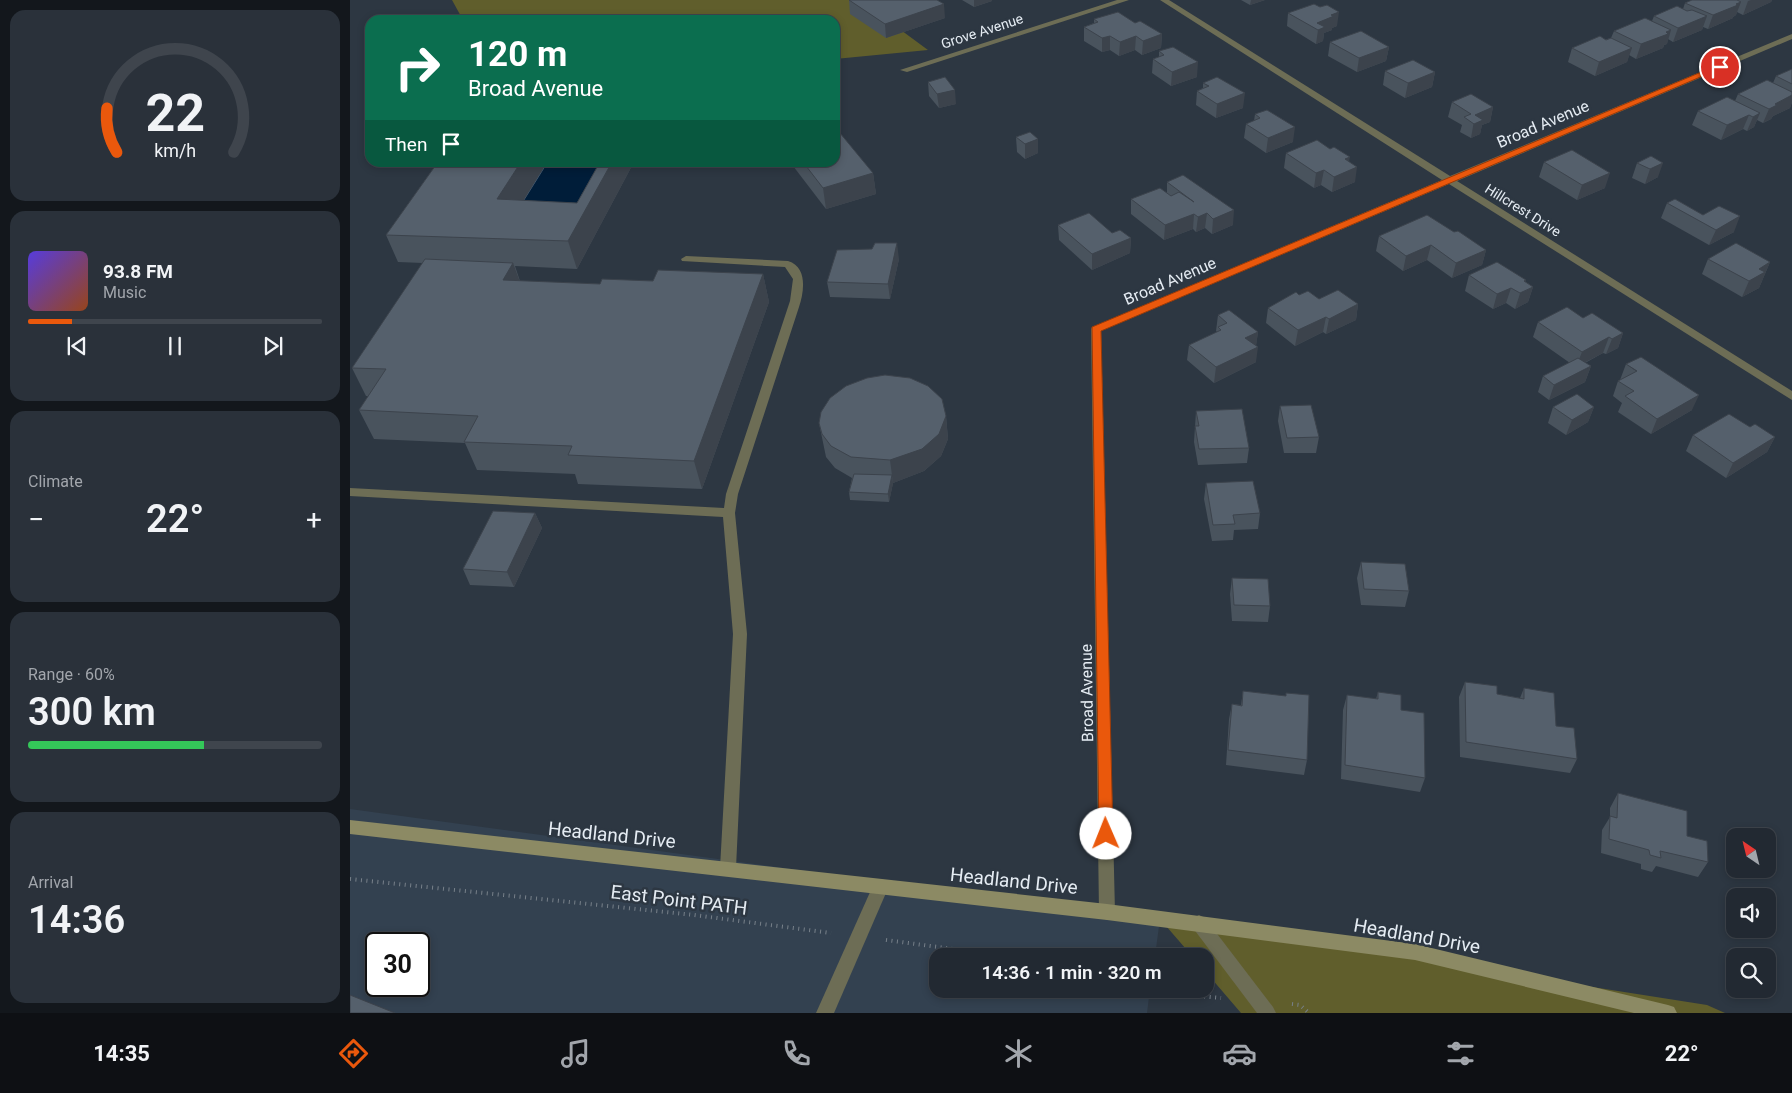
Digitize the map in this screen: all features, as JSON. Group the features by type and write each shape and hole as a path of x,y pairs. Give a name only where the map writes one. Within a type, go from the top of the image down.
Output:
{"main road":[{"name":"Headland Drive","path":"350,827 1107,912 1415,952 1668,1013"}],"street":[{"name":"Grove Avenue","path":"904,70 1125,0"},
{"name":"Hillcrest Drive","path":"1164,0 1792,396"},
{"name":"Broad Avenue","path":"1107,912 1096,329 1792,36"},
{"path":"686,259 788,264 795,270 799,279 796,299 732,494 729,513 740,634 728,868"},
{"path":"350,492 729,513"},
{"path":"825,1013 880,886"},
{"path":"1199,923 1267,1013"}],"path":[{"name":"East Point PATH","path":"350,879 684,914 943,948"},
{"path":"1300,1005 1309,1013"}],"shaded area":[{"path":"452,0 860,0 928,50 840,59 840,15 460,15"},
{"path":"350,809 1160,919 1156,948 929,948 929,998 1149,998 1147,1013 350,1013"},
{"path":"1160,919 1707,1005 1725,1013 1241,1013 1214,982 1214,948 1185,948"}],"water":[{"path":"544,167 621,167 585,231 507,227"}],"building":[{"path":"849,0 937,0 944,4 885,24"},
{"path":"1692,0 1737,0 1741,2 1713,15 1685,3"},
{"path":"1314,4 1320,7 1327,5 1339,12 1317,23 1325,27 1318,30 1288,13"},
{"path":"1677,6 1687,11 1692,10 1707,16 1678,28 1654,16"},
{"path":"1118,12 1135,23 1140,21 1162,34 1143,41 1136,36 1120,42 1110,36 1102,38 1084,27 1098,22 1094,19"},
{"path":"1645,18 1671,30 1666,32 1668,34 1641,44 1614,31"},
{"path":"1361,31 1389,47 1359,58 1330,42"},
{"path":"1600,36 1606,40 1611,38 1632,48 1599,62 1572,48"},
{"path":"1173,47 1198,62 1172,72 1153,59 1164,55 1159,51"},
{"path":"1413,60 1435,72 1408,83 1385,71"},
{"path":"1792,69 1792,84 1776,76"},
{"path":"945,77 955,90 937,94 928,82"},
{"path":"1217,77 1245,93 1217,104 1197,91 1209,86 1203,83"},
{"path":"1767,80 1792,92 1792,95 1769,109 1738,94"},
{"path":"1471,94 1493,107 1475,115 1483,120 1474,124 1464,117 1471,114 1452,102"},
{"path":"1727,97 1760,113 1753,117 1749,115 1727,125 1698,111"},
{"path":"1267,110 1295,127 1268,138 1246,124 1260,118 1255,114"},
{"path":"1030,132 1038,139 1025,144 1016,137"},
{"path":"840,133 873,173 823,188 807,167 840,167"},
{"path":"1317,140 1330,149 1334,147 1350,157 1345,159 1357,167 1334,177 1324,170 1316,173 1286,153"},
{"path":"1572,150 1610,173 1582,185 1544,162"},
{"path":"1651,156 1663,163 1650,169 1637,163"},
{"path":"434,167 518,167 497,199 577,203 597,167 609,167 568,241 386,235"},
{"path":"1183,175 1234,210 1213,219 1207,213 1198,217 1194,214 1165,225 1131,199 1160,188 1171,196 1179,192 1194,202 1167,182"},
{"path":"1675,199 1703,215 1719,206 1740,216 1716,230 1667,203"},
{"path":"1089,213 1112,233 1120,230 1131,238 1092,254 1058,225"},
{"path":"1427,215 1454,232 1458,231 1486,250 1456,263 1431,245 1406,256 1379,236"},
{"path":"875,243 897,243 888,284 827,282 837,250 872,249"},
{"path":"1736,243 1770,262 1759,269 1765,272 1749,281 1708,259"},
{"path":"425,259 513,263 503,280 600,284 602,279 653,281 658,270 763,274 694,461 568,455 572,446 464,442 478,416 359,410 386,369 352,368"},
{"path":"1497,262 1526,280 1524,281 1533,287 1520,293 1511,288 1497,294 1469,275"},
{"path":"1338,290 1358,304 1329,319 1326,317 1298,330 1268,308 1296,292 1299,295 1308,291 1319,299"},
{"path":"1567,307 1583,318 1592,313 1623,333 1612,339 1609,337 1582,352 1538,322"},
{"path":"1229,310 1258,332 1245,338 1258,347 1216,367 1189,345 1221,330 1218,327 1227,323 1218,315"},
{"path":"1641,357 1699,395 1657,419 1625,396 1634,391 1618,381 1637,371 1626,364"},
{"path":"1578,358 1591,366 1554,385 1543,376"},
{"path":"885,375 910,378 928,386 942,399 946,416 939,434 922,449 890,460 851,457 831,446 822,434 819,423 821,412 830,398 846,386 867,378"},
{"path":"1577,394 1594,407 1572,420 1553,407"},
{"path":"1311,405 1319,437 1287,438 1280,406"},
{"path":"1242,409 1249,448 1199,449 1195,426 1199,426 1196,411"},
{"path":"1729,414 1750,427 1755,424 1775,437 1733,463 1693,435"},
{"path":"854,474 892,475 888,494 849,492"},
{"path":"1253,481 1260,513 1233,515 1235,524 1213,525 1206,483"},
{"path":"493,511 535,513 507,572 463,569"},
{"path":"1361,562 1405,564 1409,591 1364,589"},
{"path":"1232,578 1268,579 1270,606 1234,605"},
{"path":"1465,682 1497,686 1497,694 1524,699 1524,688 1554,693 1556,726 1574,728 1577,759 1466,742"},
{"path":"1243,691 1286,696 1286,693 1309,695 1307,760 1228,750 1232,704 1242,706"},
{"path":"1378,692 1401,695 1401,710 1424,713 1425,778 1345,765 1347,695 1378,699"},
{"path":"1618,793 1687,811 1687,836 1707,841 1708,862 1660,851 1661,858 1650,855 1649,850 1609,839 1610,816 1617,818"},
{"path":"350,995 395,1013 350,1013"}],"route":[{"path":"1106,834 1096,329 1720,67"}]}
